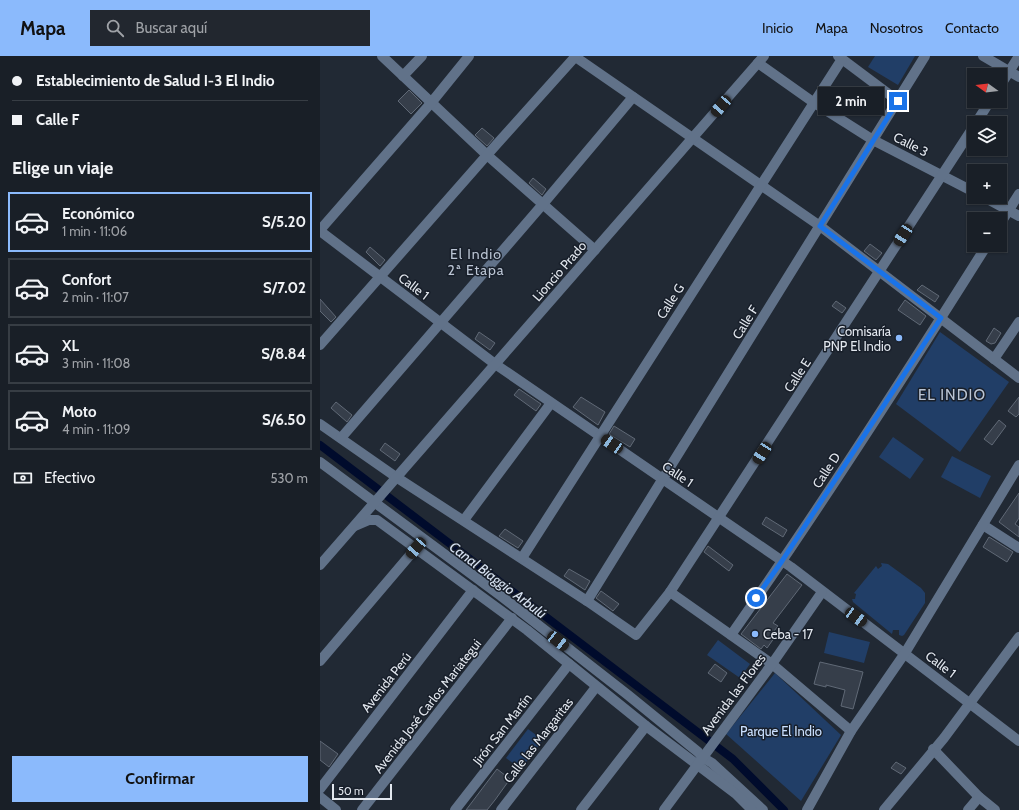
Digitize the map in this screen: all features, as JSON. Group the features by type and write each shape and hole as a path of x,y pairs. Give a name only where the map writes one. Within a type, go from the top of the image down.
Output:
{"street":[{"path":"382,56 430,103 487,155 595,250"},
{"path":"403,76 422,56"},
{"path":"320,230 469,56"},
{"path":"320,345 575,56 760,186 820,226 1019,378"},
{"name":"Calle F","path":"587,601 925,56"},
{"path":"983,56 1019,78"},
{"path":"1007,75 1019,56"},
{"path":"840,57 898,101"},
{"name":"Calle G","path":"522,558 760,186 840,57"},
{"name":"Calle 3","path":"761,60 813,102 874,140 967,188"},
{"name":"Lioncio Prado","path":"320,565 761,60"},
{"path":"340,438 441,323 633,97"},
{"name":"Calle E","path":"587,601 636,635 670,592 967,137"},
{"path":"1008,210 1019,194"},
{"path":"997,204 1019,216"},
{"name":"Calle 1","path":"320,230 495,364 782,561 1019,741"},
{"name":"Calle D","path":"731,635 782,561 983,252"},
{"path":"994,359 1019,322"},
{"path":"464,520 551,403"},
{"path":"320,424 394,479 464,520 587,601"},
{"path":"320,462 377,499 628,695 698,752 748,808"},
{"path":"807,810 851,731 905,653 1019,465"},
{"path":"353,527 369,520 377,520 512,618 646,726 712,763 763,810"},
{"path":"983,525 1019,548"},
{"path":"320,661 416,548"},
{"name":"Avenida Perú","path":"320,789 473,590"},
{"path":"670,592 772,664 851,731"},
{"name":"Avenida las Flores","path":"664,810 772,664 822,592"},
{"name":"Avenida José Carlos Mariategui","path":"362,810 512,618"},
{"path":"884,810 944,738 1019,637"},
{"name":"Jirón San Martín","path":"455,810 569,664"},
{"name":"Calle las Margaritas","path":"501,810 596,686"},
{"path":"581,810 646,726"},
{"path":"933,750 979,797 994,810"},
{"path":"320,797 336,810"},
{"path":"968,810 979,797"}],"green space":[{"path":"875,56 915,56 898,85 868,67"},
{"path":"940,332 1009,382 960,452 896,404"},
{"path":"893,437 924,459 910,479 879,457"},
{"path":"952,456 991,476 980,498 941,477"},
{"path":"881,563 888,564 921,588 925,593 925,603 902,636 899,635 899,630 893,630 892,634 853,602 852,599 855,599 856,594 854,593 876,566 878,569 882,566"},
{"path":"829,632 870,642 864,663 824,653"},
{"path":"718,640 750,664 740,678 707,655"},
{"name":"Parque El Indio","path":"775,673 841,735 801,801 726,734"},
{"path":"528,729 543,740 521,769 506,758"}],"building":[{"path":"409,90 422,103 411,114 398,101"},
{"path":"482,128 494,138 487,146 475,135"},
{"path":"533,178 546,189 542,195 529,183"},
{"path":"870,244 882,253 876,260 864,251"},
{"path":"370,247 385,260 380,266 366,252"},
{"path":"922,285 939,296 935,302 917,290"},
{"path":"320,299 336,317 331,322 320,311"},
{"path":"905,300 926,316 920,325 898,310"},
{"path":"836,301 846,308 842,313 832,306"},
{"path":"994,328 1001,333 995,343 991,344 986,341"},
{"path":"479,332 495,343 490,350 475,339"},
{"path":"519,389 541,404 536,411 514,395"},
{"path":"581,397 605,412 598,425 573,407"},
{"path":"1019,397 1019,414 1016,417 1008,411"},
{"path":"336,402 352,415 347,422 331,408"},
{"path":"999,420 1006,426 992,445 984,439"},
{"path":"614,426 635,439 630,447 609,434"},
{"path":"385,443 400,454 395,461 380,450"},
{"path":"1019,493 1019,518 1015,524 1019,527 1019,537 999,522"},
{"path":"766,517 787,530 783,537 762,524"},
{"path":"505,529 523,541 518,548 499,536"},
{"path":"989,537 1013,552 1007,562 983,547"},
{"path":"708,546 733,565 729,571 704,552"},
{"path":"569,569 590,581 585,590 564,576"},
{"path":"787,574 802,585 773,623 778,626 774,631 777,634 767,648 764,645 761,649 741,634"},
{"path":"601,591 619,604 613,611 596,598"},
{"path":"820,662 863,672 853,709 841,706 845,690 826,685 826,687 814,684"},
{"path":"715,664 727,673 721,682 708,673"},
{"path":"320,741 338,754 329,767 320,760"},
{"path":"896,762 906,768 901,774 891,768"},
{"path":"497,769 510,779 495,800 487,810 466,810"}],"waterway":[{"name":"Canal Biaggio Arbulú","path":"320,445 733,759 784,810"}],"place":[{"name":"Comisaría PNP El Indio","path":"899,338"},
{"name":"Ceba - 17","path":"755,634"}],"district":[{"name":"El Indio 2ª Etapa","path":"476,262"},
{"name":"EL INDIO","path":"952,395"}],"route":[{"path":"756,598 782,561 941,318 820,226 898,101"}]}
